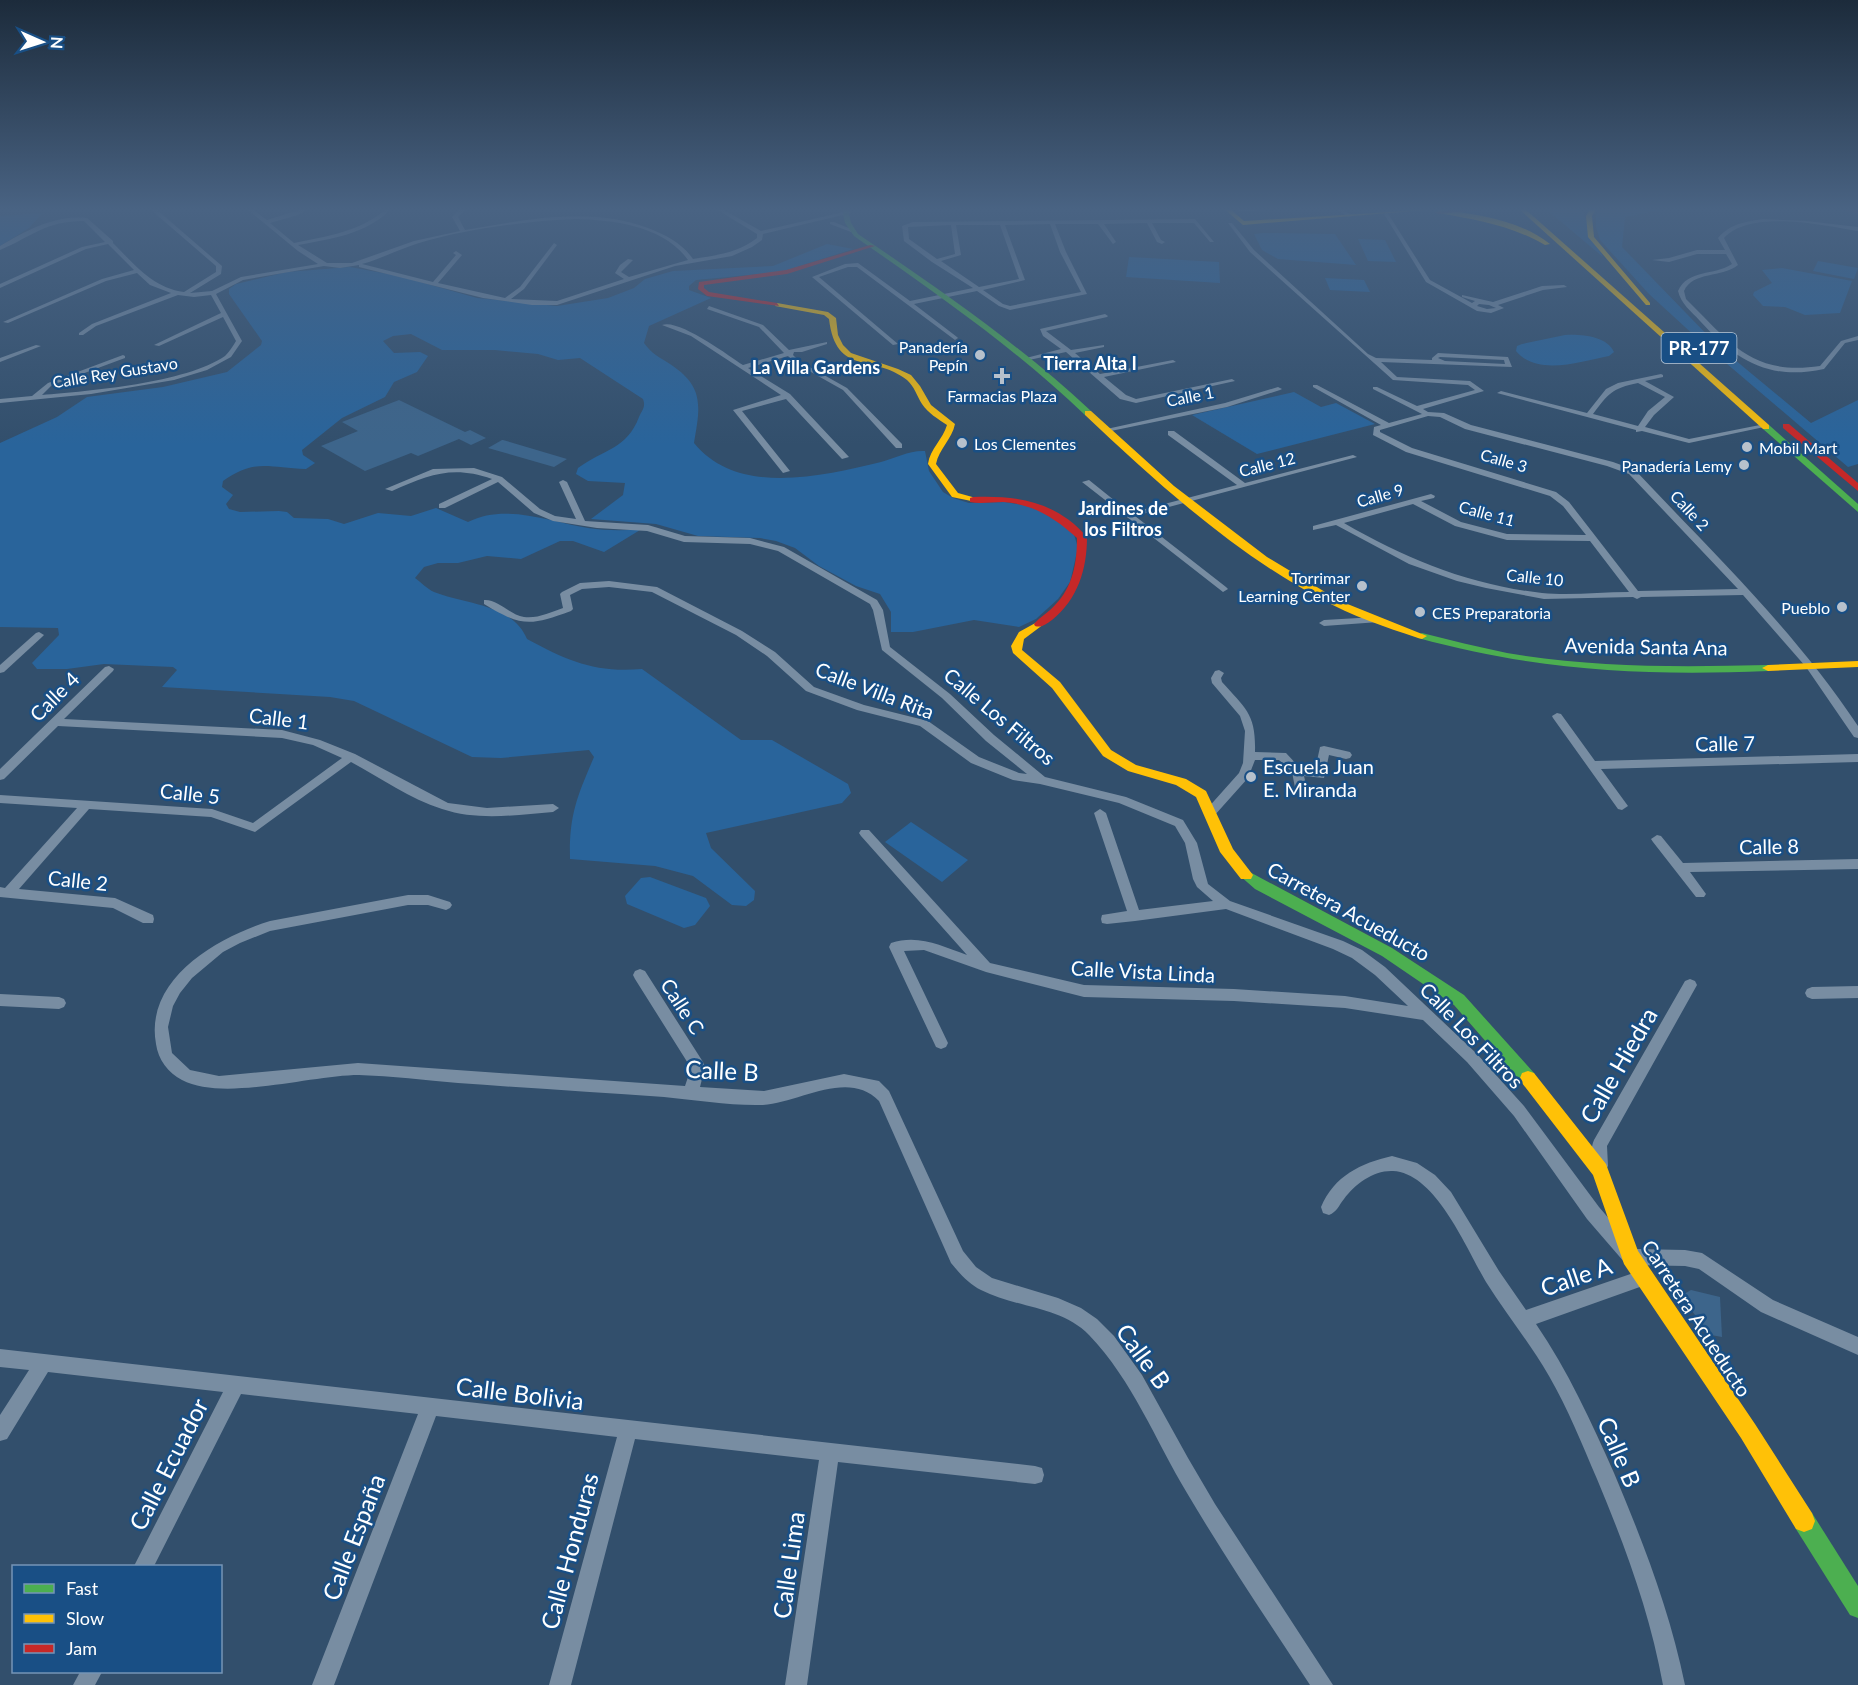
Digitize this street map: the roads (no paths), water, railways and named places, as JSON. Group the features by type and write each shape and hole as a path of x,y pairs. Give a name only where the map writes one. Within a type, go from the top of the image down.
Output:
{"main road":[{"path":"701,288 707,294 826,313 832,318 830,342"},
{"path":"930,288 1029,358 1106,430"},
{"path":"1606,288 1632,306"},
{"name":"PR-177","path":"1611,288 1858,509"},
{"name":"PR-177","path":"1629,288 1858,488"},
{"path":"1634,288 1648,304"},
{"name":"Carretera Acueducto","path":"830,342 863,363 906,376 927,406 951,424 951,434 932,458 932,464 955,495 968,500 1008,498 1032,502 1078,531 1084,546 1078,578 1067,599 1055,613 1018,637 1015,644 1017,651 1056,685 1107,753 1132,768 1191,787 1201,794 1227,852 1241,871 1260,885 1387,952 1459,1000 1552,1107 1600,1170 1631,1257 1748,1431 1858,1607"},
{"name":"Avenida Santa Ana","path":"1106,430 1188,499 1283,572 1376,620 1473,651 1596,669 1858,664"}],"street":[{"path":"6,322 86,288"},
{"path":"162,288 177,293"},
{"path":"81,334 94,325 195,288"},
{"path":"187,292 194,295 213,293 224,288"},
{"path":"446,288 506,300 540,304 557,303 605,288"},
{"path":"506,300 522,288"},
{"path":"828,288 895,344"},
{"path":"888,288 955,338"},
{"path":"974,288 1001,305 1010,308 1085,293 1082,288"},
{"path":"909,303 988,288"},
{"path":"1292,288 1395,379 1470,383 1480,391 1417,408"},
{"path":"1440,288 1486,311 1500,310 1494,304"},
{"path":"1447,288 1463,296 1494,304 1542,288 1550,288"},
{"path":"1682,288 1681,296 1741,355 1770,366 1815,369 1827,364 1843,342 1858,338"},
{"name":"Calle Rey Gustavo","path":"0,401 159,382 214,365 232,354 239,341 213,293"},
{"path":"1473,306 1477,302 1485,302"},
{"path":"709,308 761,326 795,352 797,362 845,389 899,446"},
{"path":"157,345 223,315"},
{"path":"1105,316 1042,330 1045,335 1069,351 1123,397 1136,401 1232,381"},
{"path":"665,325 693,335 787,396 845,457"},
{"path":"742,367 830,342"},
{"path":"0,360 38,346"},
{"path":"1029,358 1102,346"},
{"path":"1375,360 1510,366 1506,358 1438,355 1434,358 1444,363"},
{"path":"35,397 50,384 123,357"},
{"path":"1099,376 1173,362"},
{"path":"1587,416 1608,390 1638,380 1660,376"},
{"path":"1638,380 1670,397 1651,413 1640,430"},
{"path":"1315,386 1388,426 1428,414"},
{"name":"Calle 2","path":"1375,388 1428,414 1632,472 1809,665 1842,708 1858,734"},
{"name":"Calle 1","path":"1106,430 1227,405 1278,389"},
{"path":"1500,393 1689,441 1765,426"},
{"path":"786,471 737,410 787,396"},
{"name":"Calle 3","path":"1388,426 1377,429 1376,433 1409,450 1553,494 1566,504 1637,596"},
{"path":"1171,433 1243,485"},
{"name":"Calle 12","path":"1131,515 1353,457"},
{"path":"1342,460 1352,467"},
{"path":"389,489 442,469 474,470 499,479"},
{"path":"442,506 499,479"},
{"name":"Calle Los Filtros","path":"499,479 537,511 568,521 581,520 597,525 648,528 684,539 750,541 781,549 874,602 885,648 946,696 990,738 1041,780 1122,800 1179,824 1191,843 1203,887 1226,904 1357,954 1380,971 1472,1058 1519,1111 1593,1213 1631,1257"},
{"path":"563,482 581,520"},
{"path":"1086,482 1223,589"},
{"name":"Calle 9","path":"1316,528 1431,496"},
{"name":"Calle 11","path":"1414,501 1458,524 1507,537 1592,538"},
{"name":"Calle 10","path":"1337,522 1382,550 1405,561 1488,587 1544,596 1637,596 1744,592"},
{"name":"Calle Villa Rita","path":"487,602 517,620 533,622 568,609 565,594 580,586 609,584 654,589 739,633 771,654 810,689 861,708 924,723 975,760 1017,777 1041,780"},
{"path":"1324,623 1376,620"},
{"path":"0,670 39,635"},
{"name":"Calle 4","path":"0,776 109,669"},
{"path":"1210,813 1244,776 1249,756 1250,731 1245,715 1217,683 1216,678 1220,673"},
{"path":"1557,716 1622,806"},
{"name":"Calle 1","path":"56,722 282,734 308,738 351,757 446,807 495,813 553,808"},
{"path":"1297,771 1320,775 1324,750 1346,755"},
{"path":"1249,756 1282,756 1297,771 1302,793"},
{"name":"Calle 5","path":"0,799 212,813 228,816 255,828 351,757"},
{"name":"Calle 7","path":"1593,765 1858,758"},
{"path":"4,892 86,805"},
{"path":"1100,813 1135,916"},
{"path":"865,833 986,967"},
{"path":"1657,839 1700,894"},
{"name":"Calle 8","path":"1680,868 1858,864"},
{"name":"Calle 2","path":"4,892 115,903 148,919"},
{"name":"Calle B","path":"446,905 428,900 408,900 270,926 251,931 232,940 195,968 168,1004 161,1023 165,1056 186,1075 219,1083 357,1069 764,1098 844,1080 860,1082 879,1091 884,1096 957,1257 967,1273 988,1287 1074,1312 1091,1325 1115,1352 1137,1380 1191,1484 1322,1685"},
{"path":"1107,919 1226,904"},
{"name":"Calle Vista Linda","path":"941,1043 896,947 924,945 986,967 1084,991 1234,995 1346,1002 1427,1015"},
{"name":"Calle C","path":"640,975 698,1067 691,1092"},
{"name":"Calle Hiedra","path":"1600,1170 1599,1145 1690,985"},
{"path":"1812,993 1858,992"},
{"path":"0,1000 59,1003"},
{"name":"Calle B","path":"1329,1207 1339,1190 1352,1177 1387,1162 1401,1163 1416,1170 1444,1196 1548,1357 1567,1392 1614,1497 1663,1634 1674,1685"},
{"path":"1631,1257 1685,1258 1702,1261 1767,1306 1858,1346"},
{"name":"Calle A","path":"1523,1320 1645,1277"},
{"name":"Calle Bolivia","path":"0,1358 1035,1475"},
{"path":"0,1432 44,1364"},
{"name":"Calle Ecuador","path":"145,1565 237,1384"},
{"name":"Calle España","path":"323,1685 430,1407"},
{"name":"Calle Honduras","path":"560,1685 628,1430"},
{"name":"Calle Lima","path":"796,1685 830,1452"}],"place":[{"name":"Panadería Pepín","path":"980,355"},
{"name":"Farmacias Plaza","path":"1002,376"},
{"name":"Los Clementes","path":"962,443"},
{"name":"Mobil Mart","path":"1747,447"},
{"name":"Panadería Lemy","path":"1744,465"},
{"name":"Torrimar Learning Center","path":"1362,586"},
{"name":"Pueblo","path":"1842,607"},
{"name":"CES Preparatoria","path":"1420,612"},
{"name":"Escuela Juan E. Miranda","path":"1251,777"}],"district":[{"name":"Tierra Alta I","path":"1090,363"},
{"name":"La Villa Gardens","path":"816,367"},
{"name":"Jardines de los Filtros","path":"1123,518"}]}
